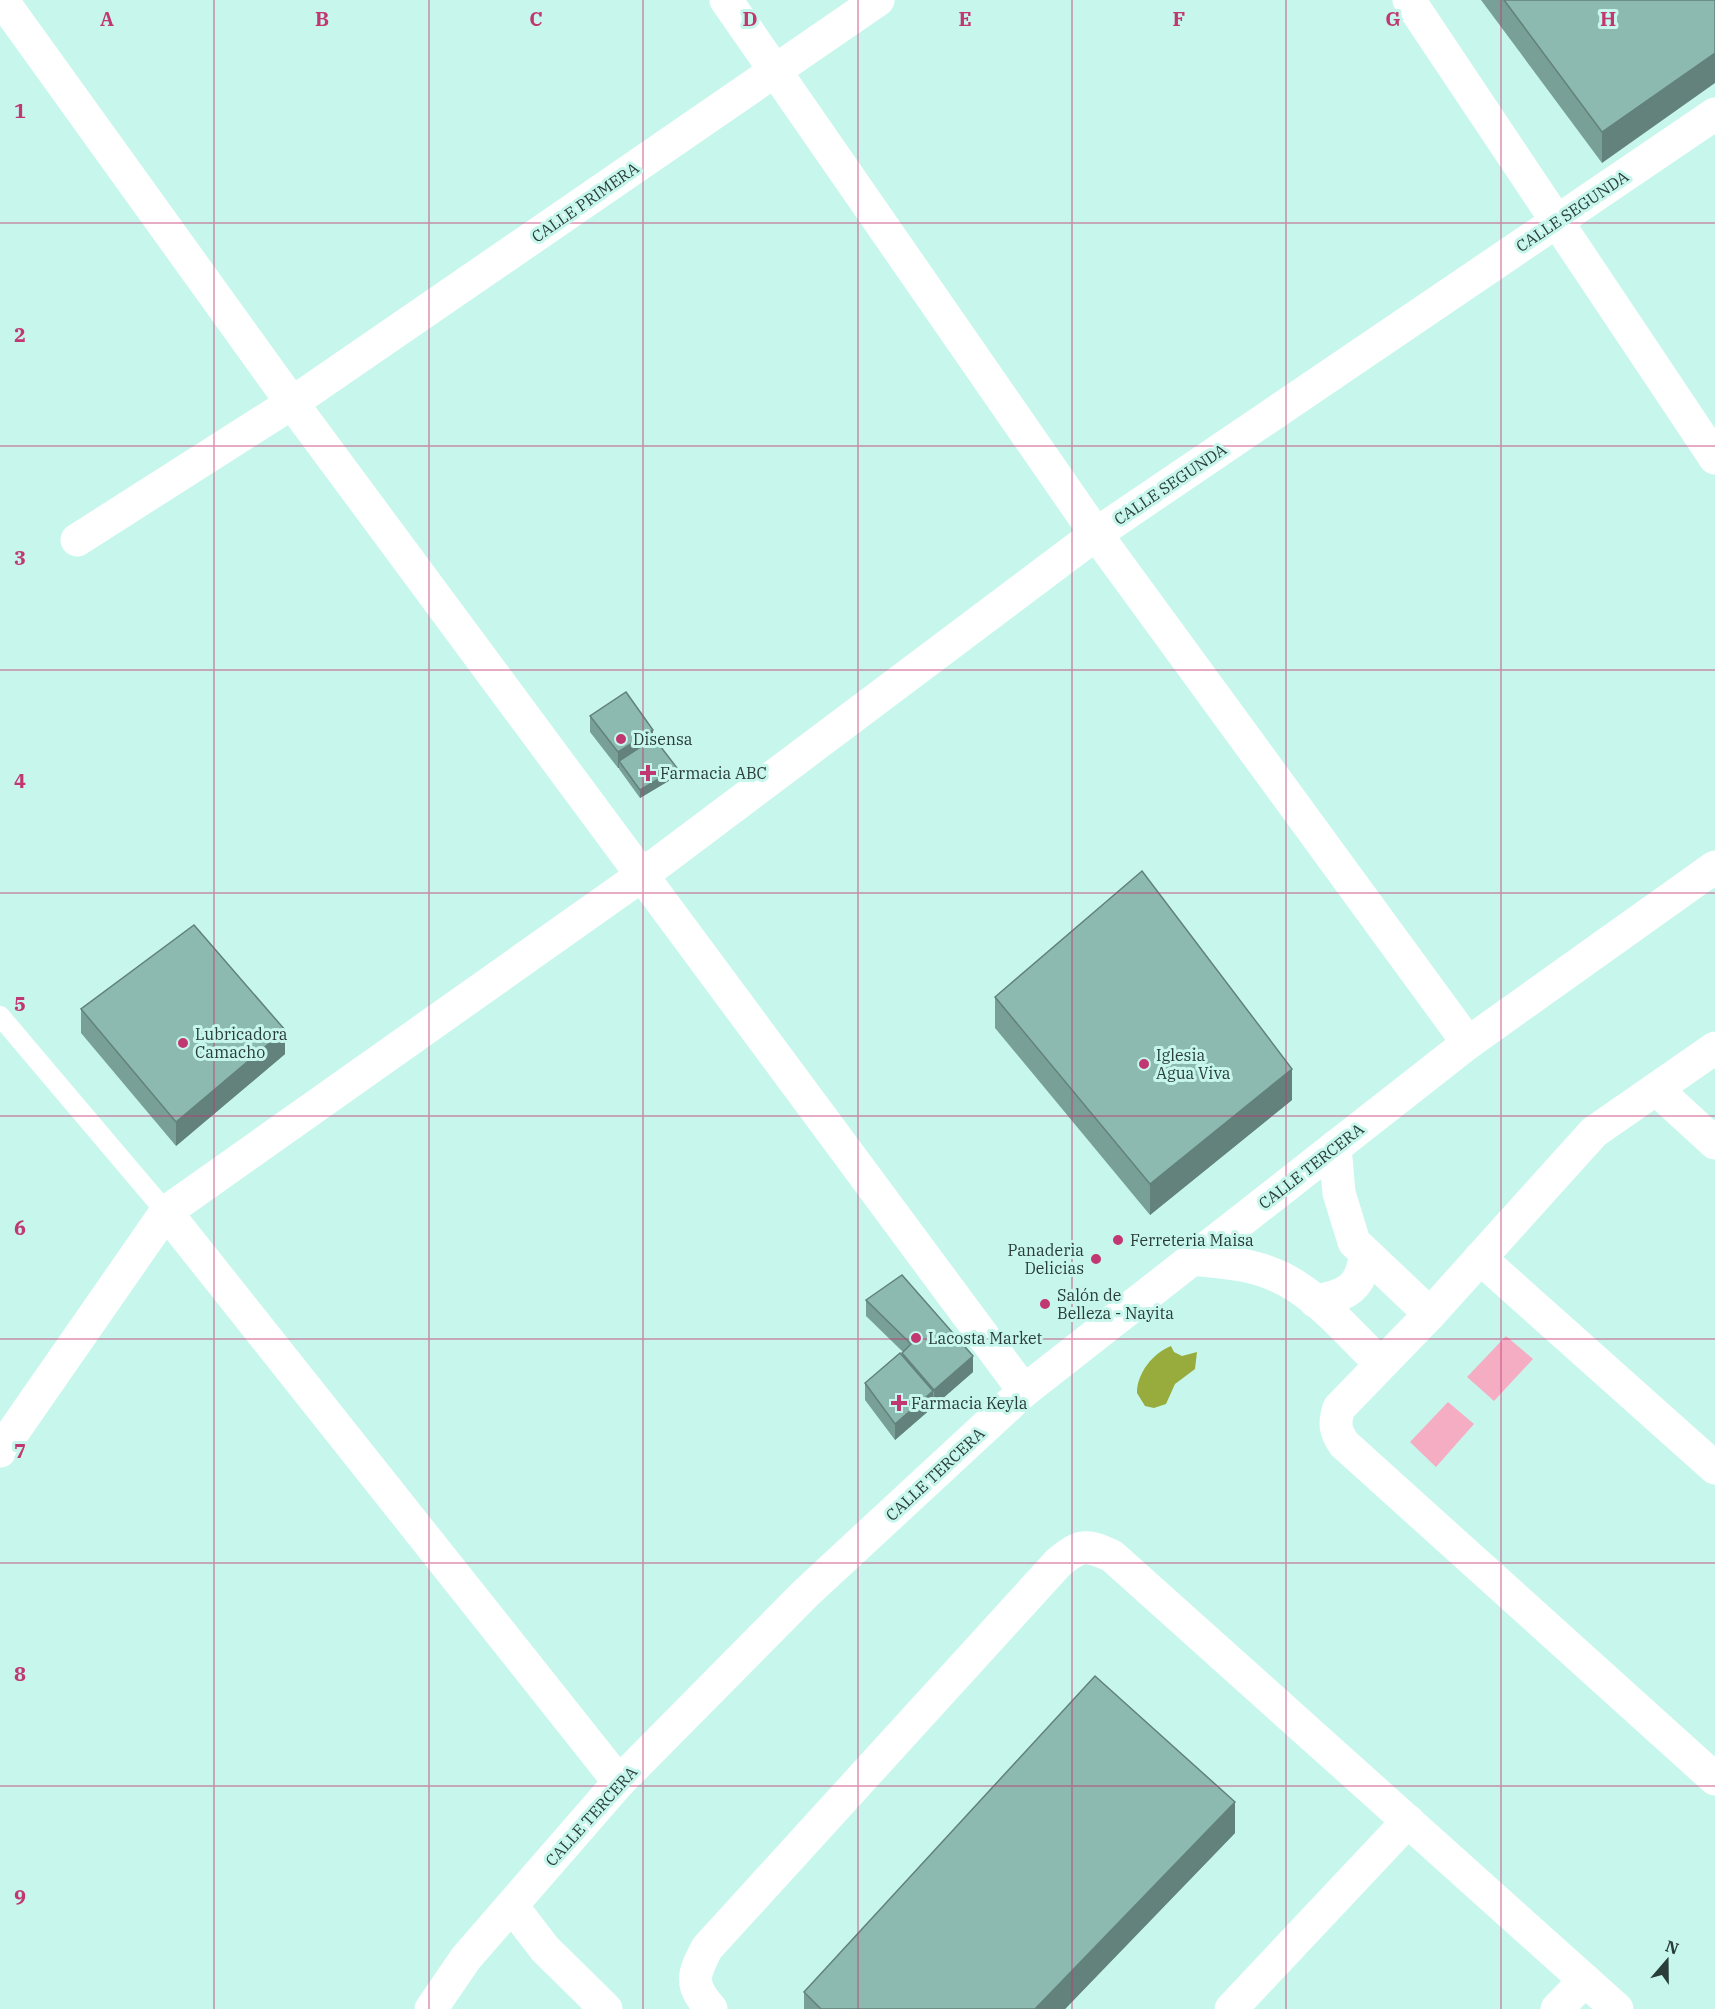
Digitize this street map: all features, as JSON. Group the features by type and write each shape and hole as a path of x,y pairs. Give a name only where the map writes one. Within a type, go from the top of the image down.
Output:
{"street":[{"path":"2,0 292,403 1024,1391"},
{"path":"726,0 1096,534 1468,1043"},
{"name":"CALLE PRIMERA","path":"77,540 292,403 878,0"},
{"path":"1409,0 1715,458"},
{"name":"CALLE SEGUNDA","path":"0,1451 166,1212 641,876 1096,534 1715,114"},
{"name":"CALLE TERCERA","path":"431,2009 466,1958 619,1782 806,1593 1024,1391 1468,1043 1715,867"},
{"path":"1715,1048 1594,1132 1430,1314 1380,1363 1339,1408 1335,1420 1336,1433 1344,1444 1715,1779"},
{"path":"1656,1089 1715,1143"},
{"path":"1335,1147 1339,1192 1354,1242 1365,1255 1430,1314"},
{"path":"166,1212 619,1782"},
{"path":"1315,1301 1335,1298 1349,1291 1363,1272 1365,1255"},
{"path":"1480,1258 1715,1468"},
{"path":"1192,1259 1244,1266 1270,1273 1298,1287 1380,1363"},
{"path":"711,2009 696,1988 695,1972 707,1948 1050,1572 1074,1549 1092,1546 1112,1556 1617,2009"},
{"path":"1231,2009 1408,1821"},
{"path":"512,1906 545,1948 606,2009"},
{"path":"1557,2009 1585,1980"}],"lane":[{"path":"0,1016 166,1212"}],"shaded area":[{"path":"1506,1336 1533,1359 1494,1401 1467,1377"},
{"path":"1171,1346 1174,1352 1182,1356 1197,1352 1195,1369 1175,1384 1166,1404 1154,1408 1145,1406 1137,1393 1143,1371 1158,1353"},
{"path":"1448,1402 1474,1424 1436,1467 1410,1442"}],"building":[{"path":"1504,0 1715,0 1715,53 1602,132"},
{"path":"626,692 653,730 618,752 590,716"},
{"name":"Farmacia ABC","path":"654,738 677,768 640,790 619,761"},
{"name":"Iglesia Agua Viva","path":"1142,871 1292,1069 1150,1184 995,997"},
{"name":"Lubricadora Camacho","path":"194,925 285,1030 176,1122 81,1009"},
{"name":"Lacosta Market","path":"902,1275 973,1356 934,1390 902,1353 911,1344 866,1300"},
{"path":"900,1353 933,1391 895,1424 865,1383"},
{"path":"1095,1676 1235,1802 1035,2009 821,2009 804,1992"}],"place":[{"name":"Disensa","path":"621,739"},
{"name":"Farmacia ABC","path":"648,773"},
{"name":"Lubricadora Camacho","path":"183,1043"},
{"name":"Iglesia Agua Viva","path":"1144,1064"},
{"name":"Ferreteria Maisa","path":"1118,1240"},
{"name":"Panaderia Delicias","path":"1096,1259"},
{"name":"Salón de Belleza - Nayita","path":"1045,1304"},
{"name":"Lacosta Market","path":"916,1338"},
{"name":"Farmacia Keyla","path":"899,1403"}]}
